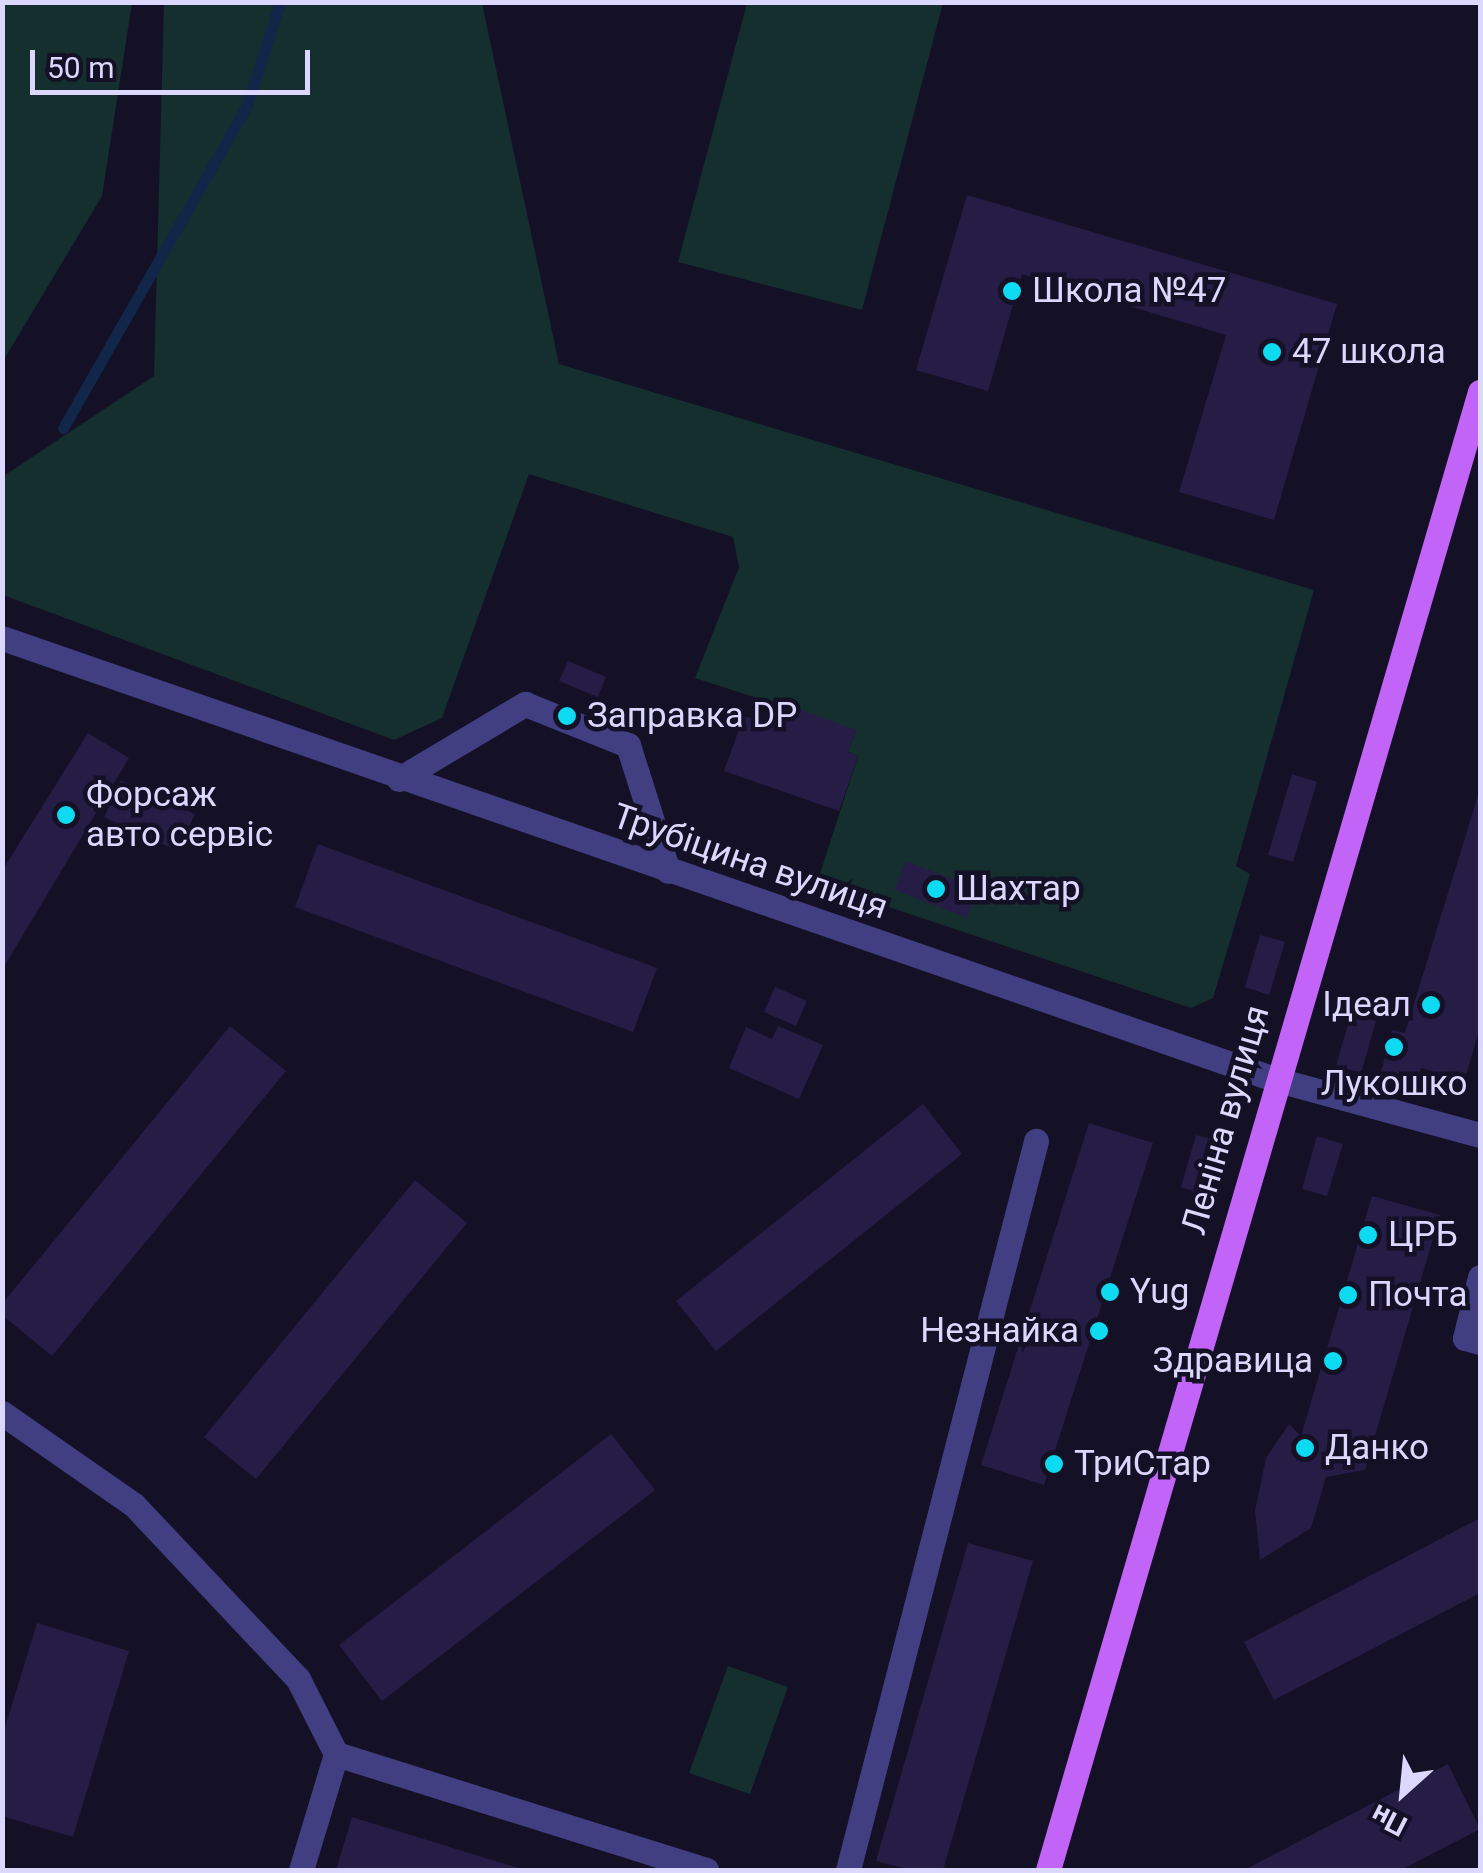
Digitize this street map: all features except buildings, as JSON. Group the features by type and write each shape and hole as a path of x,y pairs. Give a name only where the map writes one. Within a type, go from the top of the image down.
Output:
{"main road":[{"name":"Леніна вулиця","path":"1048,1870 1274,1079 1480,392"}],"street":[{"name":"Трубіцина вулиця","path":"2,638 399,779 1274,1079 1480,1136"},
{"path":"399,779 525,704 628,745 668,871"},
{"path":"848,1870 1036,1140"},
{"path":"1480,1277 1465,1338 1480,1342"},
{"path":"2,1413 134,1505 298,1679 336,1754 301,1870"},
{"path":"336,1754 706,1870"}],"green space":[{"path":"3,2 132,3 102,196 3,361"},
{"path":"164,3 482,3 559,364 1314,590 1236,866 1250,874 1213,998 1191,1008 817,883 858,756 848,752 856,730 695,678 739,567 733,537 529,474 442,718 394,740 3,595 2,477 154,376"},
{"path":"747,3 943,3 862,310 678,262"},
{"path":"728,1666 788,1687 750,1794 689,1773"}],"waterway":[{"path":"63,428 247,105 280,2"}],"place":[{"name":"Школа №47","path":"1012,291"},
{"name":"47 школа","path":"1272,352"},
{"name":"Заправка DP","path":"567,716"},
{"name":"Форсаж авто сервіс","path":"66,815"},
{"name":"Шахтар","path":"936,889"},
{"name":"Ідеал","path":"1431,1005"},
{"name":"Лукошко","path":"1394,1047"},
{"name":"ЦРБ","path":"1368,1235"},
{"name":"Yug","path":"1110,1292"},
{"name":"Почта","path":"1348,1295"},
{"name":"Незнайка","path":"1099,1331"},
{"name":"Здравица","path":"1333,1361"},
{"name":"Данко","path":"1305,1448"},
{"name":"ТриСтар","path":"1054,1464"}]}
